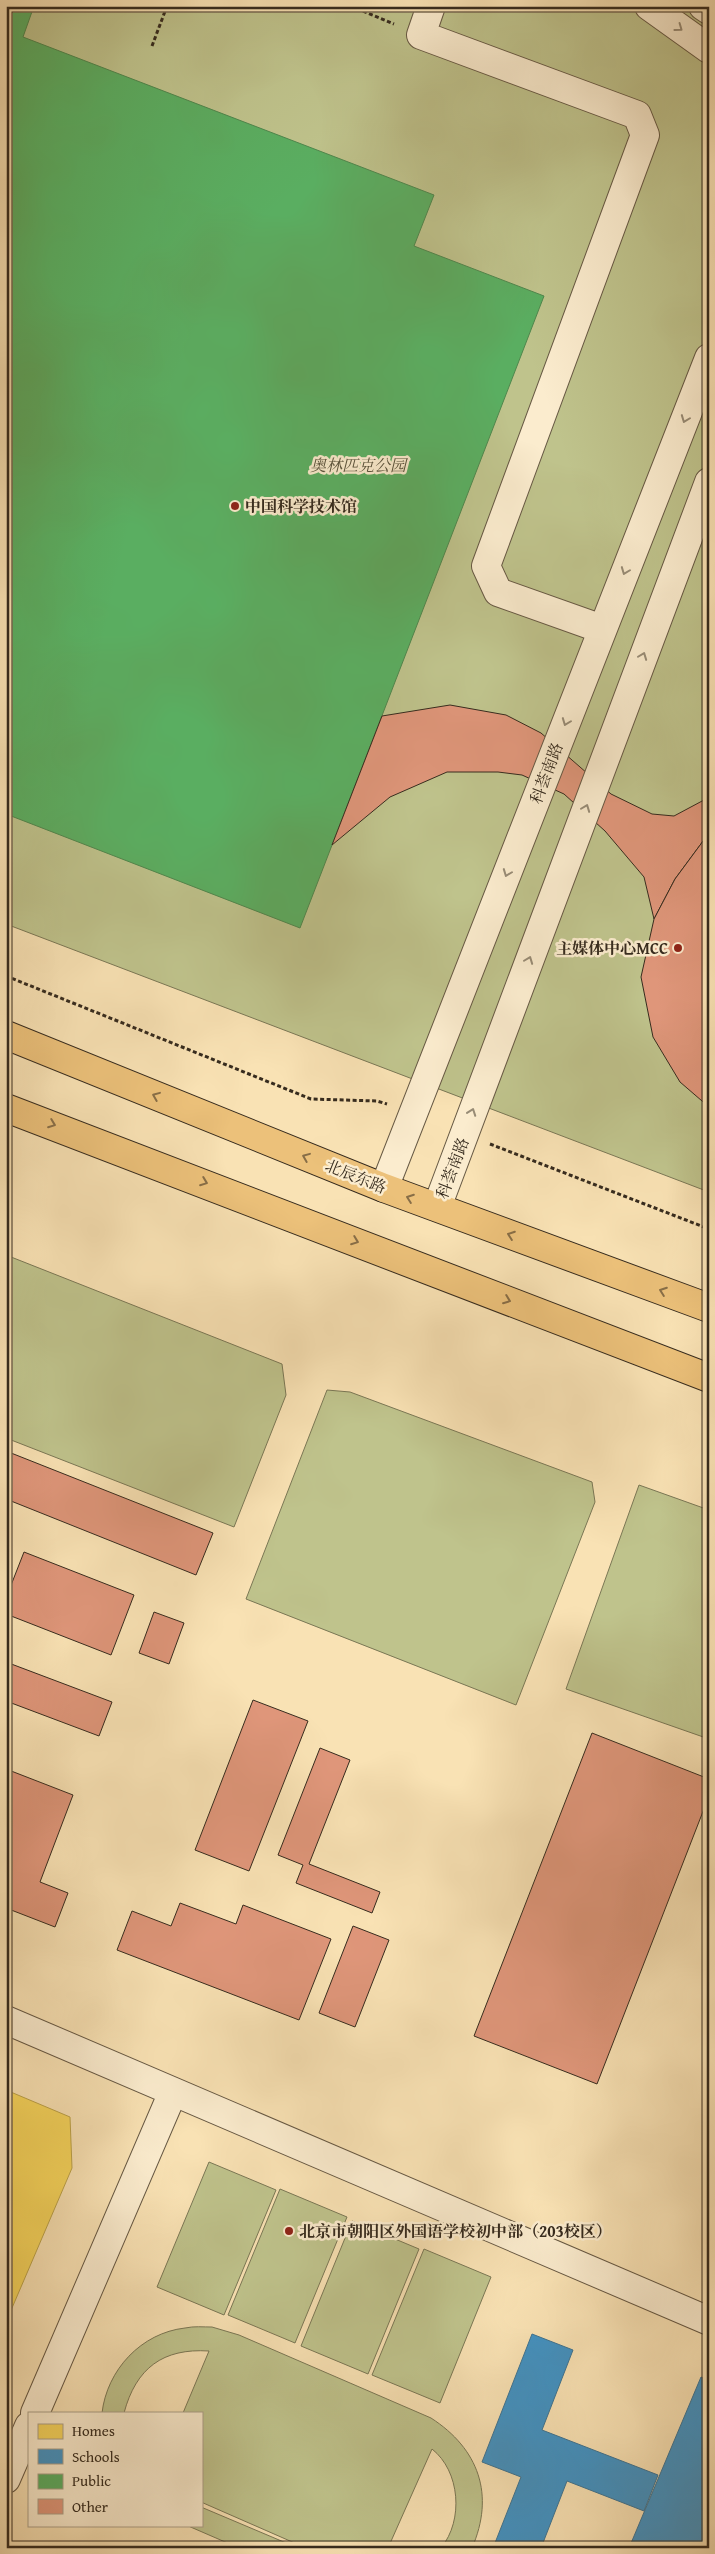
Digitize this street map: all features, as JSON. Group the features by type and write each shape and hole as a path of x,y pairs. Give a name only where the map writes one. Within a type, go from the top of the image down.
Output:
{"main road":[{"name":"北辰东路","path":"6,1035 384,1188 709,1308"},
{"path":"6,1108 709,1378"}],"street":[{"path":"431,6 421,35 637,115 645,135 486,566 498,592 602,629"},
{"path":"649,6 709,49"},
{"path":"703,6 709,10"},
{"name":"科荟南路","path":"384,1188 709,358"},
{"name":"科荟南路","path":"437,1207 709,482"},
{"path":"6,2020 709,2320"},
{"path":"35,2412 173,2092"},
{"path":"6,2478 28,2428"}],"path":[{"path":"152,46 167,6"},
{"path":"351,6 421,35"},
{"path":"6,976 311,1099 377,1101 413,1112"},
{"path":"464,1134 709,1229"}],"green space":[{"name":"奥林匹克公园","path":"6,6 709,6 709,1192 6,924"},
{"path":"6,1255 282,1364 286,1395 234,1527 6,1438"},
{"path":"327,1390 350,1392 592,1482 595,1502 516,1705 246,1599"},
{"path":"639,1485 709,1510 709,1739 566,1689"},
{"path":"209,2162 276,2190 224,2315 157,2287"},
{"path":"280,2189 347,2217 295,2343 228,2315"},
{"path":"352,2221 419,2249 368,2374 301,2346"},
{"path":"424,2249 491,2277 440,2403 372,2375"},
{"path":"192,2327 212,2327 239,2335 431,2418 447,2430 461,2444 471,2459 478,2475 482,2492 479,2528 472,2548 441,2548 453,2524 456,2496 448,2470 441,2458 432,2449 388,2548 306,2548 202,2502 202,2412 183,2412 209,2351 178,2353 165,2357 144,2373 129,2397 124,2412 102,2412 105,2397 111,2382 129,2356 154,2337 169,2331"},
{"path":"202,2507 298,2548 239,2548 188,2526 202,2526"}],"building: Homes":[{"path":"6,2090 70,2117 72,2168 6,2322 6,2157 10,2148 6,2146"}],"building: Schools":[{"path":"532,2334 573,2350 542,2430 658,2475 644,2511 567,2481 541,2548 493,2548 521,2477 482,2462"},
{"path":"701,2377 709,2381 709,2548 629,2548"}],"building: Public":[{"name":"中国科学技术馆","path":"6,6 34,6 23,37 434,195 414,246 544,296 300,928 6,814"}],"building: Other":[{"path":"450,705 506,715 541,733 611,794 652,814 674,816 704,800 709,794 709,833 675,879 654,919 644,877 605,831 564,794 522,775 498,772 447,772 390,797 332,845 382,716"},
{"name":"主媒体中心MCC","path":"709,833 709,1107 680,1082 653,1037 641,977 654,919 675,879"},
{"path":"6,1451 213,1533 196,1575 6,1499"},
{"path":"24,1552 134,1595 111,1655 6,1614 6,1598"},
{"path":"154,1612 184,1623 169,1664 139,1653"},
{"path":"6,1662 112,1702 99,1736 6,1701"},
{"path":"253,1700 308,1721 249,1871 195,1850"},
{"path":"592,1733 709,1779 709,1796 597,2084 474,2036"},
{"path":"320,1748 350,1760 309,1864 380,1892 372,1913 296,1883 303,1865 278,1855"},
{"path":"6,1769 73,1795 40,1882 68,1893 55,1927 6,1908"},
{"path":"180,1903 236,1924 243,1905 331,1939 299,2020 117,1950 132,1911 171,1926"},
{"path":"353,1926 389,1940 355,2027 319,2013"}],"place":[{"name":"中国科学技术馆","path":"235,506"},
{"name":"主媒体中心MCC","path":"678,948"},
{"name":"北京市朝阳区外国语学校初中部（203校区）","path":"289,2231"}]}
